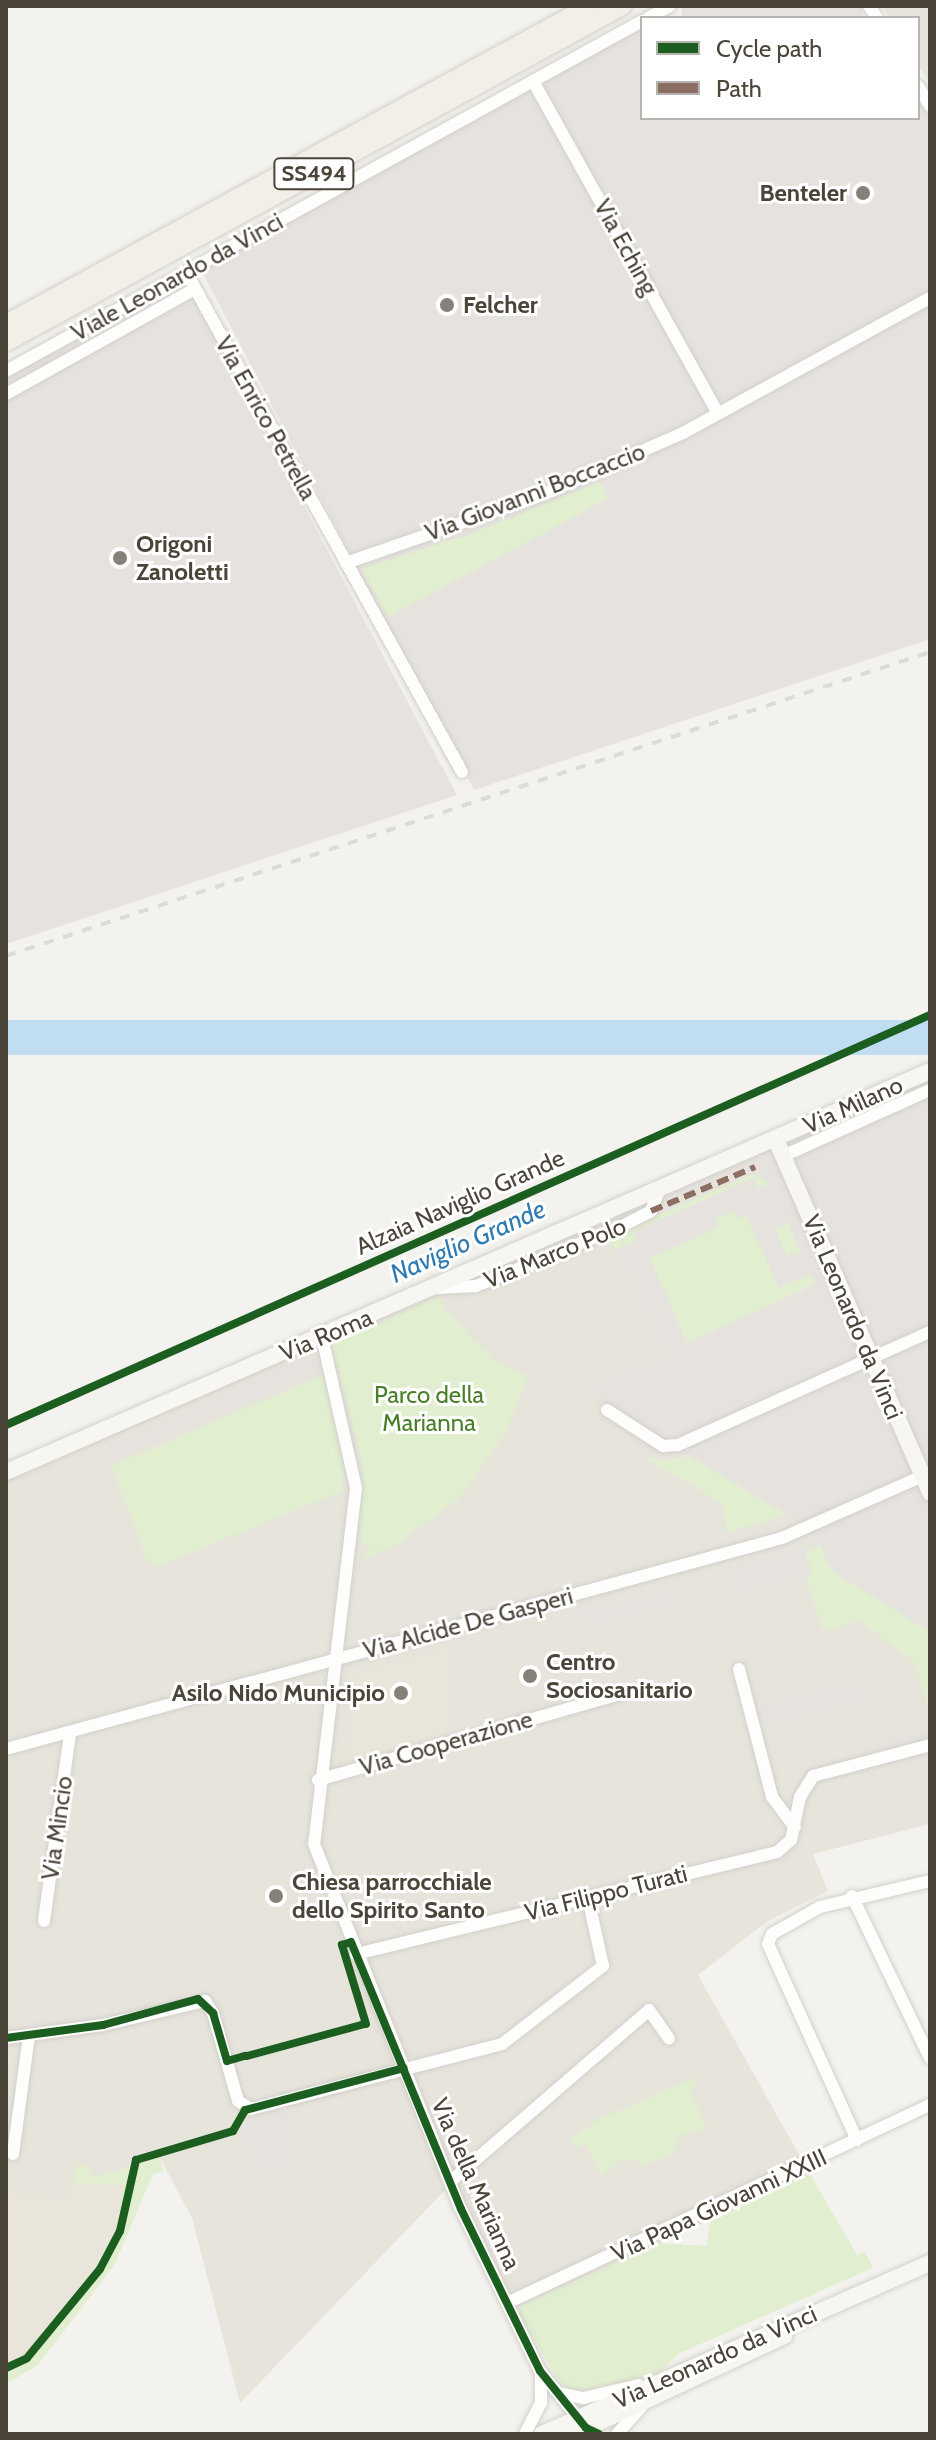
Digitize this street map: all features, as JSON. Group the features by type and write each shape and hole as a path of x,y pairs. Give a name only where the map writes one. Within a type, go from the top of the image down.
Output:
{"main road":[{"name":"SS494","path":"6,324 590,6"},
{"name":"SS494","path":"6,342 622,6"},
{"name":"Via Milano","path":"776,1140 930,1071"},
{"name":"Via Leonardo da Vinci","path":"776,1140 871,1358 927,1475 930,1493"},
{"name":"Via Roma","path":"6,1472 776,1140"},
{"name":"Via Leonardo da Vinci","path":"542,2434 585,2429 930,2263"},
{"name":"Via Leonardo da Vinci","path":"585,2429 668,2377 845,2303"}],"street":[{"path":"652,16 670,6"},
{"name":"Viale Leonardo da Vinci","path":"6,371 640,22"},
{"name":"Via Eching","path":"533,81 718,413"},
{"name":"Via Enrico Petrella","path":"186,272 346,563"},
{"path":"6,394 195,289"},
{"name":"Via Giovanni Boccaccio","path":"346,563 544,494 718,413 930,298"},
{"path":"346,563 462,772"},
{"path":"783,1156 930,1090"},
{"path":"607,1410 663,1446 678,1445 930,1332"},
{"name":"Via della Marianna","path":"322,1337 356,1488 318,1780 314,1844 450,2182 540,2371 585,2429"},
{"name":"Via Alcide De Gasperi","path":"6,1749 782,1538 927,1475"},
{"path":"739,1669 772,1797 795,1827"},
{"name":"Via Cooperazione","path":"318,1780 620,1694"},
{"name":"Via Mincio","path":"44,1921 70,1734"},
{"name":"Via Filippo Turati","path":"356,1954 777,1852 791,1840 800,1797 813,1776 930,1745"},
{"path":"857,2140 768,1944 772,1934 808,1914 852,1896 930,1881"},
{"path":"852,1896 930,2058"},
{"path":"6,2038 103,2025 205,2001 245,2110 502,2044 600,1970 604,1961 588,1898"},
{"name":"Via della Marianna","path":"450,2182 649,2010 669,2039"},
{"path":"13,2154 29,2035"},
{"name":"Via Papa Giovanni XXIII","path":"507,2303 930,2105"},
{"name":"Via della Marianna","path":"525,2434 541,2403 540,2371"},
{"path":"556,2392 590,2397 668,2377"},
{"path":"617,2434 632,2414 656,2397"}],"shaded area":[{"path":"682,6 862,6 862,16 682,16"},
{"path":"882,6 930,6 930,84 920,68 920,16 888,16"},
{"path":"640,29 640,120 920,120 920,101 930,118 930,639 474,790 201,270"},
{"path":"607,58 610,64 564,89 576,111 622,86 635,109 580,139 552,88"},
{"path":"782,166 812,223 723,270 693,213"},
{"path":"185,282 457,795 6,944 6,377"},
{"path":"930,318 930,350 867,384 854,359"},
{"path":"601,503 612,522 611,532 417,640 407,636 398,615"},
{"path":"930,1063 930,1632 832,1571 817,1540 787,1515 583,1390 815,1284 608,1237 597,1211"},
{"path":"754,1178 759,1188 771,1184 788,1223 775,1229 787,1256 800,1251 811,1274 779,1288 746,1215 738,1219 734,1211 716,1219 719,1227 650,1258 687,1343 661,1355 614,1250 637,1240 634,1231"},
{"path":"597,1211 661,1355 584,1390 787,1515 817,1540 832,1571 930,1632 930,1824 813,1854 828,1891 768,1921 698,1975 810,2174 515,2309 453,2182 240,2403 192,2218 160,2158 94,2177 86,2172 73,2182 126,2186 6,2365 6,1468"},
{"path":"313,1354 320,1370 114,1461 107,1446"},
{"path":"839,1538 850,1542 854,1553 850,1564 839,1568 828,1564 824,1553 828,1542"},
{"path":"804,1548 812,1575 732,1596 726,1573 730,1567"},
{"path":"656,1588 672,1590 679,1617 667,1624 658,1609 593,1627 589,1615 580,1618 588,1637 584,1651 577,1650 568,1617 572,1611 643,1596"},
{"name":"Asilo Nido Municipio","path":"450,1647 447,1738 343,1766 356,1673"},
{"path":"859,1676 866,1702 760,1731 753,1704"},
{"path":"929,1730 930,1740 886,1745 885,1735"},
{"path":"281,2113 292,2116 302,2151 296,2163 256,2175 247,2165 239,2135 249,2121"},
{"path":"73,2182 126,2186 116,2230 91,2274 26,2355 6,2365 6,2192 70,2201"}],"green space":[{"path":"600,482 609,498 388,617 361,568 465,536"},
{"path":"752,1174 771,1184 815,1284 661,1355 608,1237"},
{"name":"Parco della Marianna","path":"440,1296 447,1312 496,1362 528,1376 506,1432 461,1497 397,1544 361,1561 372,1544 360,1543 362,1463 332,1345"},
{"path":"325,1374 343,1460 342,1491 159,1566 148,1563 112,1466"},
{"path":"689,1456 787,1515 728,1532 721,1502 643,1457 662,1461"},
{"path":"820,1546 832,1571 930,1632 930,1714 915,1663 860,1621 823,1631 806,1576 811,1575 806,1552"},
{"path":"693,2078 697,2085 689,2089 707,2128 680,2135 672,2154 643,2166 634,2160 622,2160 601,2176 586,2144 577,2148 571,2139 600,2119"},
{"path":"160,2158 164,2171 153,2174 115,2264 38,2365 6,2384 6,2365 26,2355 91,2274 116,2229 125,2186 73,2182 76,2165 83,2164 94,2177"},
{"path":"810,2174 857,2255 865,2252 873,2268 680,2353 654,2377 597,2392 574,2393 561,2384 515,2309 660,2243 707,2246 710,2220"}],"water":[{"path":"6,1020 930,1020 930,1055 6,1055"}],"railway":[{"path":"6,956 930,652"}],"marked path":[{"path":"651,1211 755,1167"}],"cycle path":[{"name":"Alzaia Naviglio Grande","path":"6,1425 930,1015"},
{"path":"366,2024 342,1945 351,1942 461,2209 540,2371 586,2428 599,2434"},
{"path":"6,2038 103,2025 198,1999 213,2013 227,2061 245,2056"},
{"path":"247,2056 365,2024"},
{"path":"6,2368 27,2358 100,2269 120,2231 136,2160 233,2131 245,2110 404,2068"}],"place":[{"name":"Benteler","path":"863,193"},
{"name":"Felcher","path":"447,305"},
{"name":"Origoni Zanoletti","path":"120,558"},
{"name":"Centro Sociosanitario","path":"530,1676"},
{"name":"Asilo Nido Municipio","path":"401,1693"},
{"name":"Chiesa parrocchiale dello Spirito Santo","path":"276,1896"}],"water label":[{"name":"Naviglio Grande","path":"468,1242"}]}
